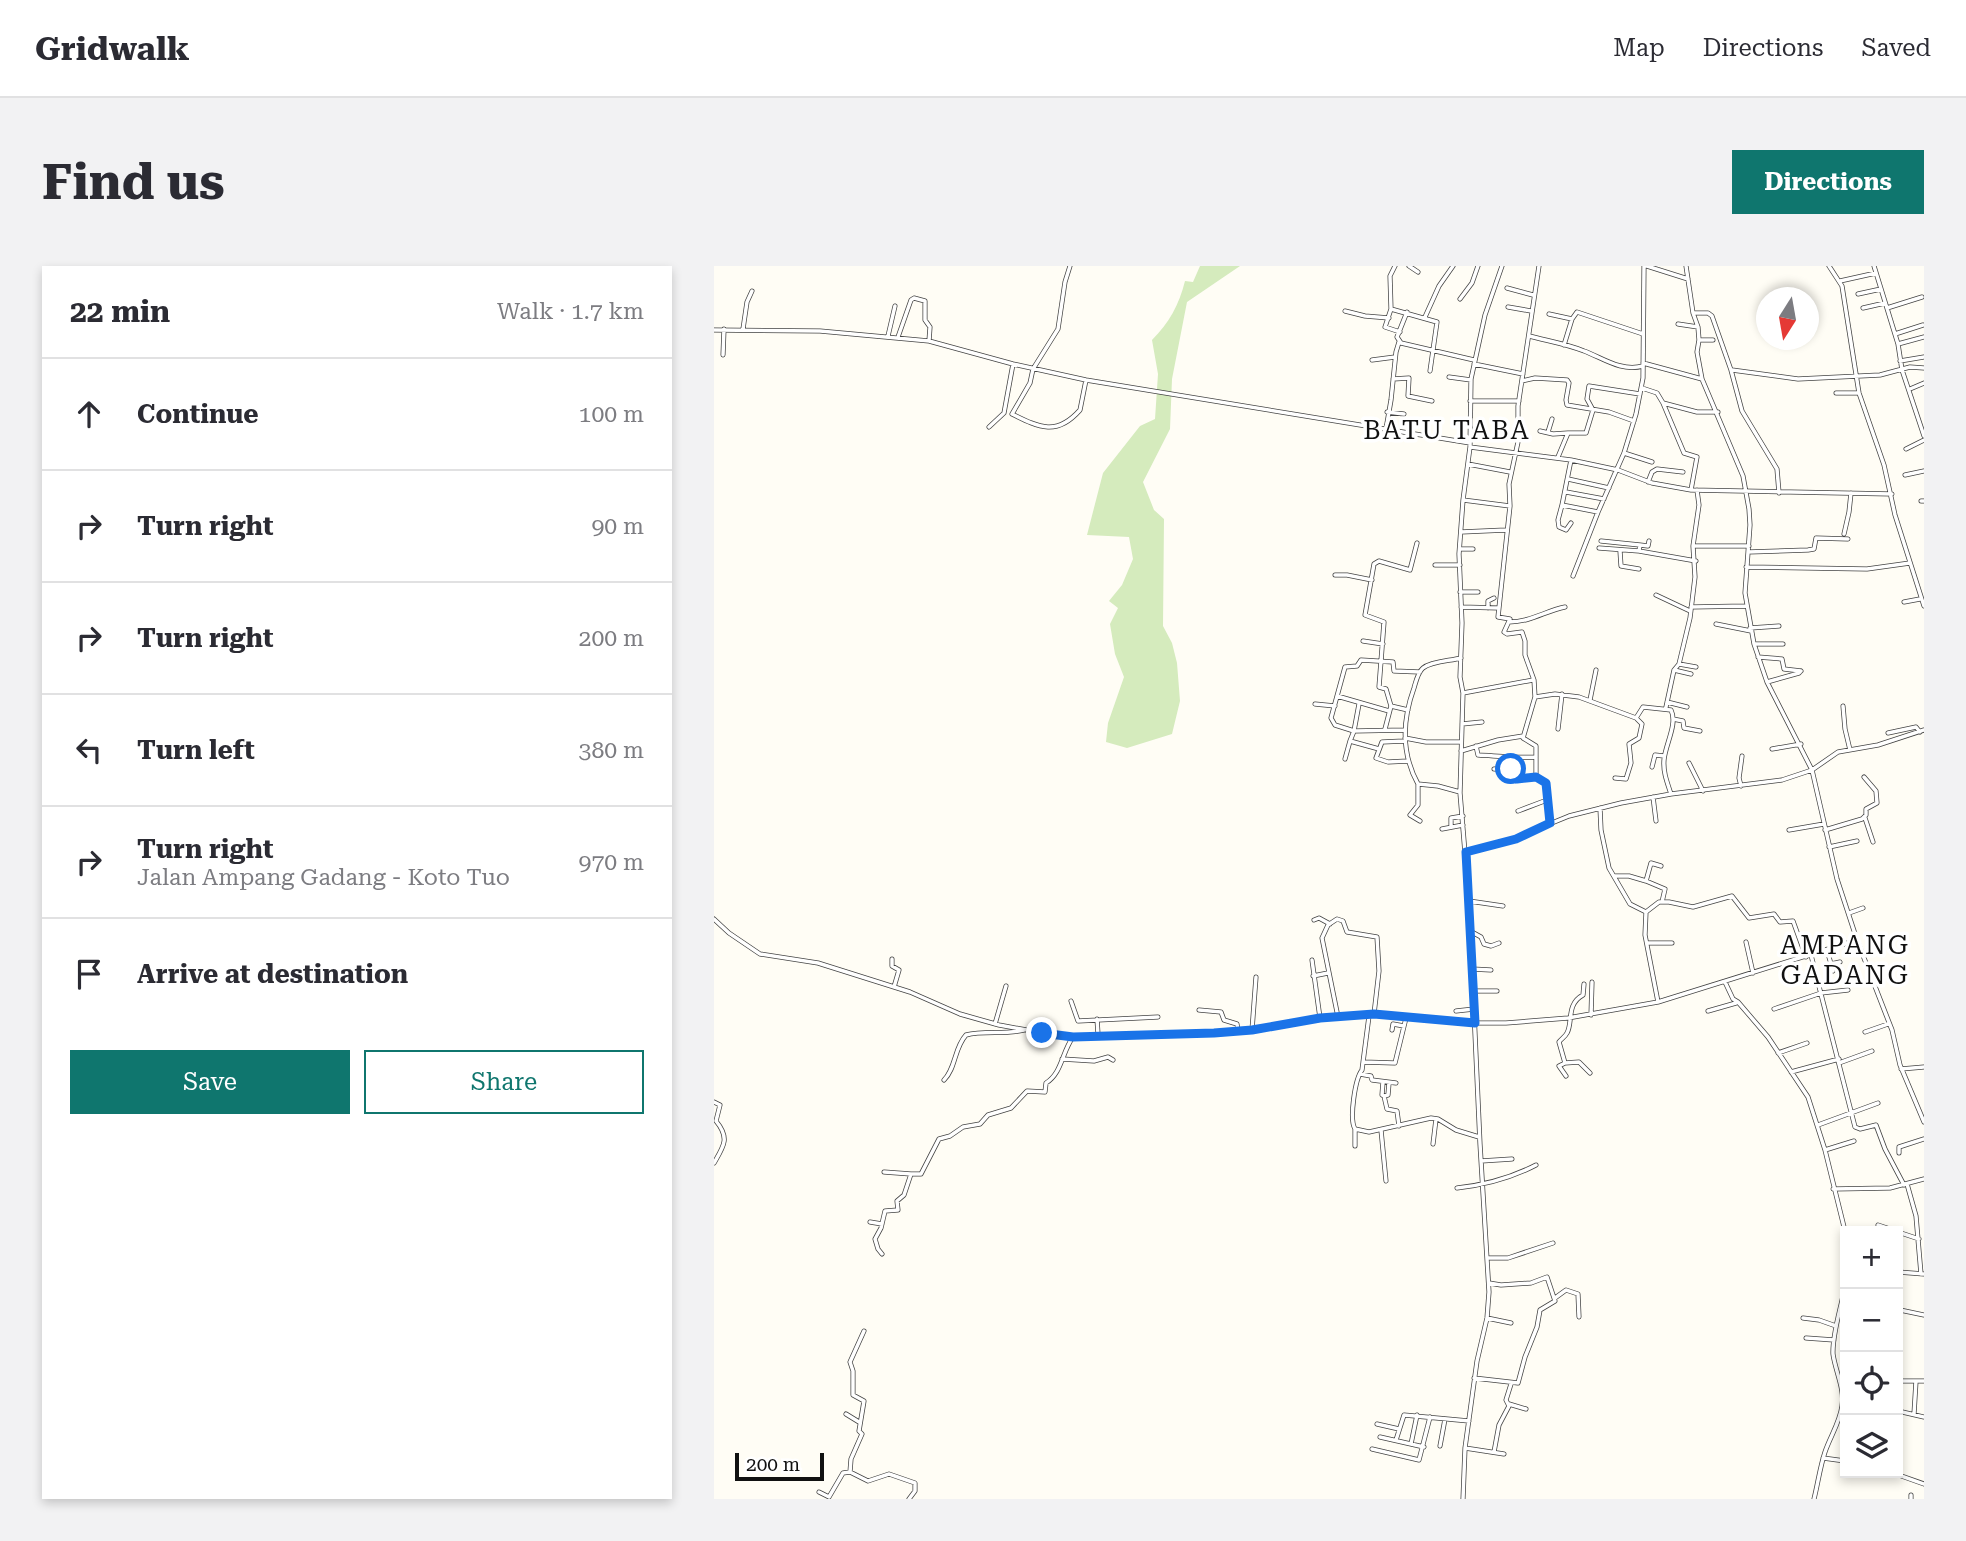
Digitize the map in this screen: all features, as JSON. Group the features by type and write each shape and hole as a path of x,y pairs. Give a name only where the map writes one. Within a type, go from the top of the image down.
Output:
{"street":[{"path":"1012,415 1030,383 1033,369 1058,329 1070,266"},
{"path":"1395,266 1391,276 1391,309 1386,327 1400,332"},
{"path":"1409,266 1418,272"},
{"path":"1425,317 1438,286 1453,266"},
{"path":"1460,299 1472,283 1478,266"},
{"path":"1509,622 1509,618 1498,617 1511,472 1518,442 1519,401 1538,266"},
{"path":"1573,576 1618,470 1642,388 1646,266 1688,279"},
{"path":"1686,266 1693,313 1698,327 1697,352 1702,379 1743,476 1750,517 1746,606 1754,644 1768,682 1812,770 1829,847 1848,913 1888,1024 1901,1069 1924,1122"},
{"path":"1829,266 1840,281 1859,393 1924,606"},
{"path":"1874,266 1898,344 1902,370 1924,438 1906,449"},
{"path":"1462,1499 1465,1448 1474,1378 1487,1318 1489,1283 1479,1136 1469,901 1460,793 1463,693 1460,549 1470,445 1471,380 1499,267"},
{"path":"1840,281 1876,273"},
{"path":"1507,288 1533,295"},
{"path":"1858,294 1881,289"},
{"path":"743,329 747,302 752,291"},
{"path":"1887,308 1922,296"},
{"path":"898,337 914,298 925,301 925,320 930,327 929,341"},
{"path":"1863,308 1885,303"},
{"path":"888,336 895,306"},
{"path":"1508,307 1531,311"},
{"path":"1391,309 1434,320 1438,326 1430,371"},
{"path":"1345,311 1388,318"},
{"path":"1385,429 1399,342 1397,337 1407,312"},
{"path":"1564,345 1572,318 1577,312 1643,334"},
{"path":"1693,313 1711,314 1742,411 1777,469 1779,493"},
{"path":"1549,314 1572,318"},
{"path":"1678,324 1698,327"},
{"path":"1895,334 1923,325"},
{"path":"723,355 724,329"},
{"path":"714,330 820,331 929,341 1033,369 1086,380 1514,453 1571,460 1618,470 1648,482 1694,490 1892,494"},
{"path":"1529,336 1587,352 1597,359 1630,369 1643,365 1702,379"},
{"path":"1898,344 1924,337"},
{"path":"1699,340 1713,340"},
{"path":"1399,342 1523,374"},
{"path":"1900,361 1924,356"},
{"path":"1373,360 1395,358"},
{"path":"1001,417 1013,364"},
{"path":"1731,370 1798,379 1880,375 1924,368"},
{"path":"1449,377 1471,380"},
{"path":"1393,379 1409,378 1408,396 1432,401"},
{"path":"1522,381 1535,378 1567,380 1569,383 1566,404 1634,421"},
{"path":"989,426 1001,417 1012,415 1043,427 1058,428 1080,412 1086,380"},
{"path":"1909,389 1924,383"},
{"path":"1541,431 1586,433 1593,410 1587,399 1589,386 1640,394"},
{"path":"1642,388 1657,393 1684,453 1697,457 1694,490 1699,512 1693,546 1696,561 1679,664 1674,670 1667,705"},
{"path":"1836,393 1859,393"},
{"path":"1470,401 1519,401"},
{"path":"1663,403 1697,412 1718,412"},
{"path":"1388,412 1404,414"},
{"path":"1548,432 1552,419"},
{"path":"1558,458 1569,433"},
{"path":"1624,453 1652,462"},
{"path":"1571,460 1558,520 1559,527 1566,530 1571,523"},
{"path":"1468,464 1511,472"},
{"path":"1648,482 1652,472 1657,469 1683,472"},
{"path":"1905,475 1924,471"},
{"path":"1568,479 1609,488"},
{"path":"1566,492 1604,499"},
{"path":"1844,534 1851,493"},
{"path":"1463,500 1510,506"},
{"path":"1562,505 1598,512"},
{"path":"1461,532 1506,530"},
{"path":"1748,552 1808,550 1814,549 1816,538 1848,539"},
{"path":"1601,541 1648,546 1649,541"},
{"path":"1385,729 1390,708 1386,689 1380,687 1379,678 1383,661 1383,620 1365,615 1371,580 1377,561 1410,570 1417,543"},
{"path":"1639,551 1640,545"},
{"path":"1693,546 1749,546"},
{"path":"1599,548 1639,551 1696,561"},
{"path":"1460,549 1473,549"},
{"path":"1620,550 1621,566 1639,569"},
{"path":"1746,567 1867,569 1910,563"},
{"path":"1436,565 1460,565"},
{"path":"1335,575 1371,580"},
{"path":"1460,592 1478,592"},
{"path":"1656,595 1690,609 1746,606"},
{"path":"1488,608 1488,601 1494,598"},
{"path":"1904,602 1920,599"},
{"path":"1461,607 1499,608"},
{"path":"1509,622 1536,618 1565,607"},
{"path":"1509,622 1504,632 1522,632 1525,655 1534,680 1535,697 1523,736 1524,740 1535,744 1536,777"},
{"path":"1716,624 1750,629 1779,626"},
{"path":"1363,641 1383,644"},
{"path":"1754,644 1783,644"},
{"path":"1758,657 1782,659 1784,668 1801,671 1768,682"},
{"path":"1420,821 1410,815 1418,805 1418,784 1408,761 1404,739 1408,710 1420,672 1428,665 1461,658"},
{"path":"1405,730 1354,731 1333,724 1331,719 1345,667 1357,666 1361,660 1383,661 1394,662 1394,671 1420,672"},
{"path":"1679,664 1696,667"},
{"path":"1590,700 1596,670"},
{"path":"1674,670 1690,674"},
{"path":"1463,693 1534,680"},
{"path":"1535,697 1562,694 1590,700 1636,718 1642,724 1639,737 1629,744 1631,763 1626,779 1615,778"},
{"path":"1558,729 1562,694"},
{"path":"1337,696 1359,704 1408,710"},
{"path":"1315,704 1335,706"},
{"path":"1345,759 1359,704"},
{"path":"1667,705 1674,712 1664,756 1664,772 1671,794"},
{"path":"1636,718 1643,707 1667,705 1687,708"},
{"path":"1843,706 1844,729 1850,750"},
{"path":"1674,719 1681,720 1684,728 1700,731"},
{"path":"1462,724 1482,722"},
{"path":"1888,733 1916,727 1922,731"},
{"path":"1466,852 1516,839 1550,823 1600,808 1671,794 1769,783 1812,770 1833,754 1878,745 1922,731"},
{"path":"1461,751 1523,736"},
{"path":"1408,761 1388,762 1377,759 1384,741 1404,739 1460,742"},
{"path":"1350,741 1380,749"},
{"path":"1772,749 1801,744"},
{"path":"1476,746 1478,755 1511,759 1535,757"},
{"path":"1652,767 1654,756 1664,756"},
{"path":"1741,786 1739,778 1742,756"},
{"path":"1689,763 1703,791"},
{"path":"1494,769 1513,769 1517,779 1536,777 1546,783 1550,823"},
{"path":"1864,777 1876,791 1877,803 1866,808 1865,818 1873,842"},
{"path":"1418,784 1438,786 1460,793"},
{"path":"1653,797 1656,821"},
{"path":"1518,810 1547,800"},
{"path":"1600,808 1601,830 1609,865 1630,904 1646,912"},
{"path":"1451,828 1451,818 1463,816"},
{"path":"1789,830 1825,827 1865,818"},
{"path":"1442,829 1463,825"},
{"path":"1829,847 1857,841"},
{"path":"1646,881 1651,863 1661,866"},
{"path":"1615,876 1629,876 1665,889 1661,902 1646,912"},
{"path":"1661,902 1693,907 1732,896 1751,919 1774,914 1780,922 1793,921 1821,993 1856,1129 1876,1125 1885,1149 1906,1185 1916,1216 1922,1274 1903,1272"},
{"path":"1469,901 1503,906"},
{"path":"1848,913 1863,908"},
{"path":"1646,912 1644,931 1658,1002"},
{"path":"1314,920 1319,918 1330,924"},
{"path":"714,919 760,954 812,962 894,986 960,1014 995,1024 1073,1037 1252,1030 1320,1018 1371,1015 1475,1023 1569,1018 1658,1002 1857,940"},
{"path":"1338,1017 1322,938 1330,924 1338,919 1343,921 1347,932 1359,936 1376,936 1379,971 1352,1121 1355,1146"},
{"path":"1470,931 1482,937 1484,944 1492,946 1499,943"},
{"path":"1746,942 1753,973"},
{"path":"1647,943 1672,943"},
{"path":"1827,950 1833,971"},
{"path":"892,959 892,966 899,970 894,986"},
{"path":"1311,960 1320,1018"},
{"path":"1831,964 1840,962"},
{"path":"1472,969 1491,970"},
{"path":"1313,976 1328,973"},
{"path":"1252,1030 1256,977"},
{"path":"1591,1015 1592,982"},
{"path":"1725,982 1733,999 1768,1037 1805,1091 1818,1125 1844,1226"},
{"path":"1565,1063 1559,1041 1566,1034 1577,998 1583,995 1584,984"},
{"path":"995,1024 1006,986"},
{"path":"1774,1009 1821,993 1848,990"},
{"path":"1473,992 1497,991"},
{"path":"1071,1001 1077,1020 1158,1017"},
{"path":"1708,1012 1738,1002"},
{"path":"1455,1010 1474,1009"},
{"path":"1199,1010 1223,1013 1224,1020 1237,1024 1238,1031"},
{"path":"1363,1062 1395,1063 1406,1018"},
{"path":"1097,1019 1098,1035"},
{"path":"1392,1030 1393,1024 1404,1026"},
{"path":"1865,1032 1888,1024"},
{"path":"944,1080 952,1069 960,1044 966,1035 1026,1030"},
{"path":"884,1172 921,1174 939,1139 964,1127 978,1125 988,1115 1011,1108 1027,1091 1044,1093 1046,1083 1057,1073 1073,1037"},
{"path":"1778,1053 1807,1043"},
{"path":"1790,1072 1872,1051"},
{"path":"1062,1059 1094,1060 1108,1057 1113,1060"},
{"path":"1566,1076 1559,1066 1565,1063 1579,1062 1590,1073"},
{"path":"1901,1069 1924,1067"},
{"path":"1359,1074 1383,1082 1396,1083"},
{"path":"1383,1082 1382,1095 1387,1108 1397,1112 1399,1126"},
{"path":"1384,1096 1388,1095 1389,1083"},
{"path":"714,1102 720,1105 716,1121 724,1131 725,1142 714,1163"},
{"path":"1818,1125 1878,1103"},
{"path":"1355,1129 1366,1132 1381,1130 1429,1118 1456,1130 1479,1136"},
{"path":"1433,1144 1436,1119"},
{"path":"1381,1130 1385,1181"},
{"path":"1899,1153 1899,1147 1924,1139"},
{"path":"1825,1150 1854,1141"},
{"path":"1481,1161 1511,1158"},
{"path":"1457,1188 1483,1185 1536,1165"},
{"path":"882,1254 877,1249 875,1239 885,1211 898,1209 897,1201 904,1195 911,1174"},
{"path":"1833,1189 1890,1188 1924,1179"},
{"path":"870,1222 881,1224"},
{"path":"1903,1234 1919,1239"},
{"path":"1488,1258 1508,1258 1553,1243"},
{"path":"1474,1378 1516,1384 1537,1327 1540,1310 1554,1303 1555,1298 1550,1280 1545,1276 1531,1283 1489,1283"},
{"path":"1840,1383 1833,1356 1844,1289"},
{"path":"1555,1298 1567,1290 1578,1294 1579,1317"},
{"path":"1903,1311 1924,1315"},
{"path":"1487,1318 1511,1323"},
{"path":"1803,1318 1836,1326"},
{"path":"850,1472 851,1459 862,1434 859,1431 859,1422 864,1401 853,1395 853,1370 850,1362 864,1331"},
{"path":"1806,1338 1834,1340"},
{"path":"1903,1381 1924,1381"},
{"path":"1914,1414 1916,1381"},
{"path":"1511,1384 1506,1400 1509,1404 1526,1409"},
{"path":"1916,1396 1924,1395"},
{"path":"1494,1452 1499,1425 1509,1404"},
{"path":"1903,1411 1924,1417"},
{"path":"1396,1440 1404,1415 1469,1421"},
{"path":"1412,1444 1417,1415"},
{"path":"1814,1499 1824,1458 1840,1415"},
{"path":"848,1416 859,1422"},
{"path":"1372,1449 1418,1460 1422,1458 1430,1417"},
{"path":"1440,1446 1445,1419"},
{"path":"1377,1424 1399,1429"},
{"path":"1380,1437 1424,1447"},
{"path":"1465,1448 1504,1454"},
{"path":"1824,1458 1840,1460"},
{"path":"819,1492 829,1497 842,1473 850,1472 867,1481 888,1474 915,1483 915,1491 909,1499"},
{"path":"1903,1476 1924,1483"}],"green space":[{"path":"1200,266 1240,266 1187,302 1172,379 1170,429 1143,482 1154,510 1164,519 1163,626 1172,643 1177,663 1180,701 1172,734 1127,748 1106,742 1108,723 1124,677 1115,654 1110,624 1118,608 1109,601 1122,585 1133,559 1129,537 1087,535 1103,473 1140,426 1155,419 1158,374 1152,340 1173,313 1185,281 1193,282"}],"district":[{"name":"BATU TABA","path":"1447,430"},
{"name":"AMPANG GADANG","path":"1845,960"}],"route":[{"path":"1042,1033 1073,1037 1214,1033 1252,1030 1294,1021 1374,1014 1475,1023 1466,852 1516,839 1550,823 1546,783 1536,777 1519,780 1511,769"}]}
